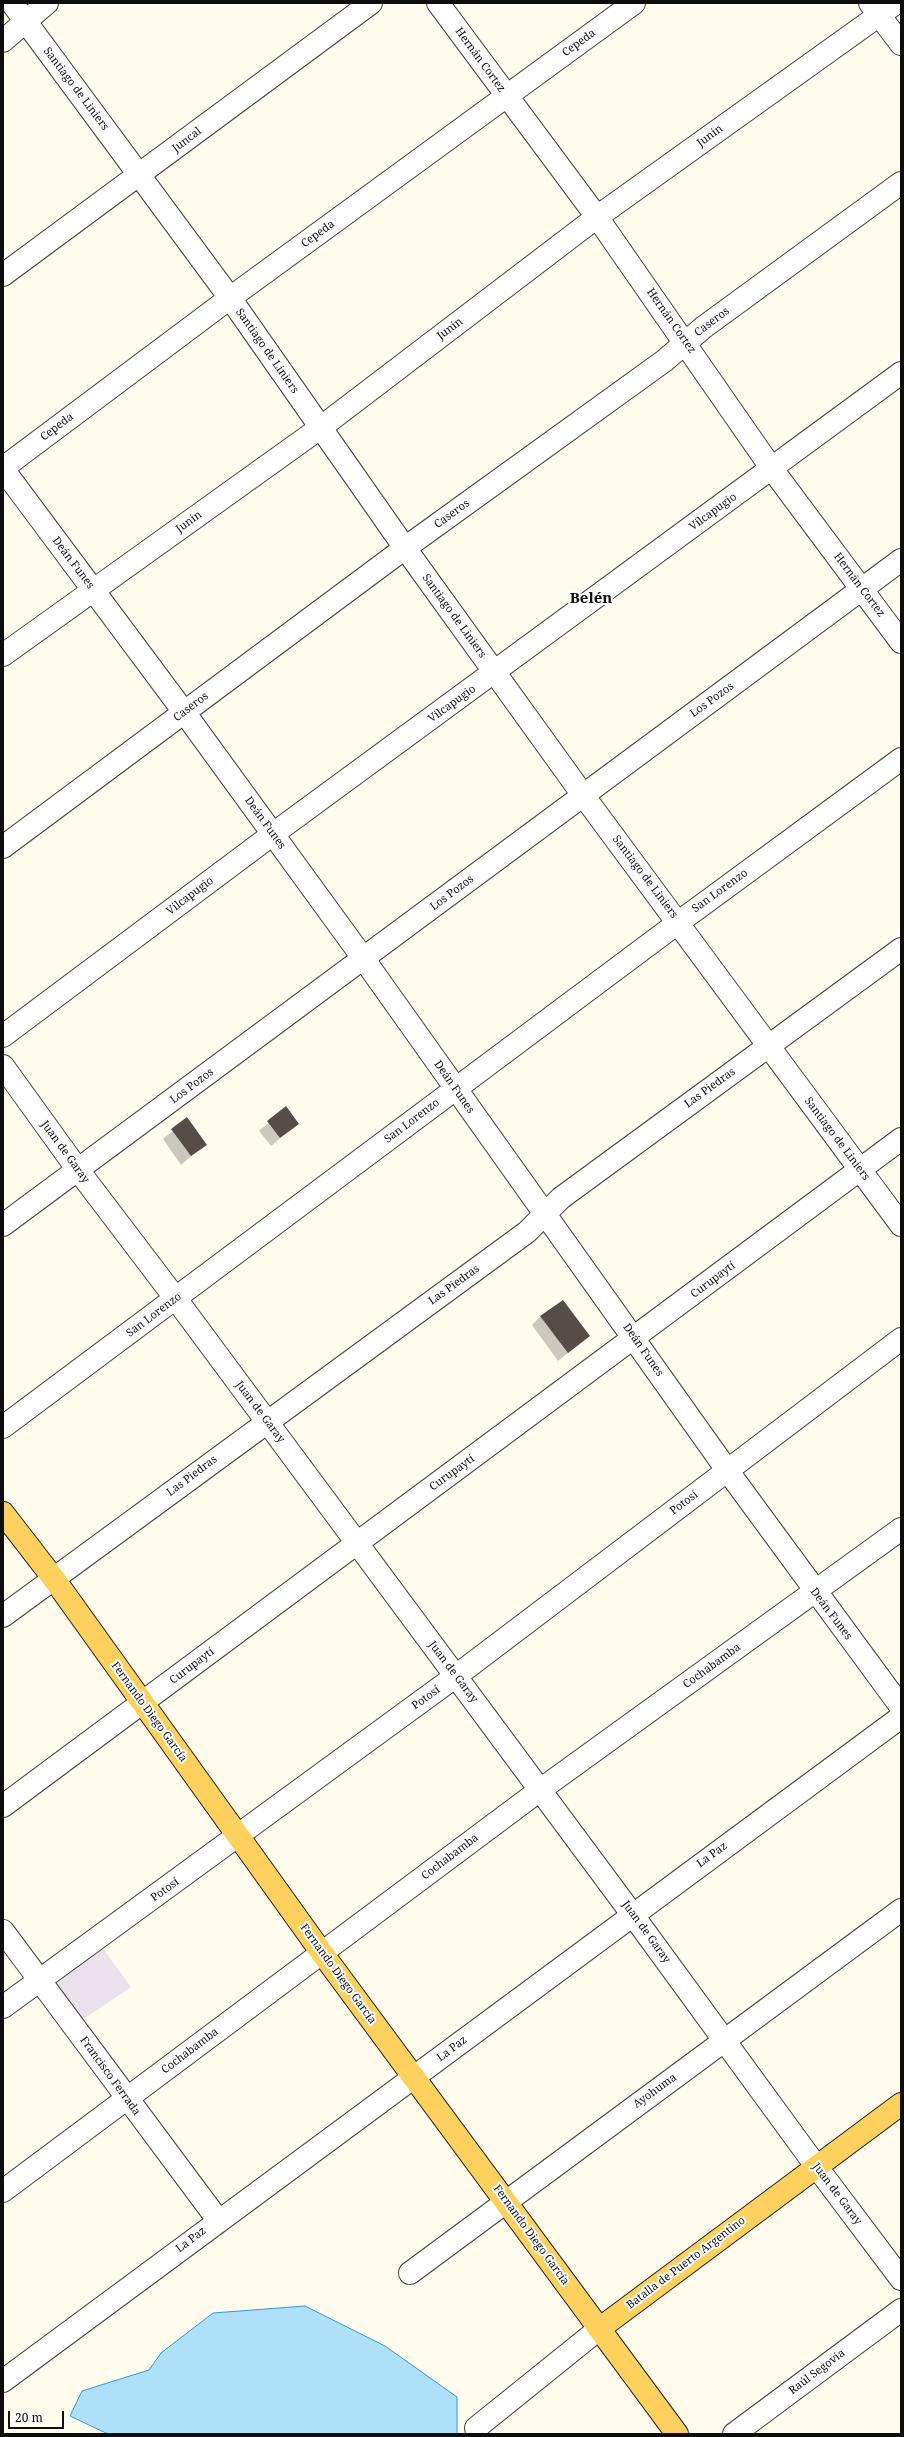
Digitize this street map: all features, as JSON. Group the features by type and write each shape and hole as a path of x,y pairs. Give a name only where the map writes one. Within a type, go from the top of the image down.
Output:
{"main road":[{"name":"Fernando Diego García","path":"3,1513 54,1579 322,1953 677,2434"},
{"name":"Batalla de Puerto Argentino","path":"599,2329 901,2104"}],"street":[{"name":"Santiago de Liniers","path":"12,3 230,298 320,428 494,673 901,1225"},
{"path":"3,41 47,3"},
{"name":"Juncal","path":"3,275 371,3"},
{"name":"Hernán Cortez","path":"438,3 597,217 772,469 901,642"},
{"name":"Cepeda","path":"3,468 230,298 634,3"},
{"path":"882,7 901,44"},
{"name":"Junin","path":"3,655 320,428 597,217 882,7"},
{"name":"Caseros","path":"3,847 405,548 664,361 685,342 901,183"},
{"name":"Vilcapugio","path":"3,1036 273,834 901,373"},
{"name":"Deán Funes","path":"3,468 184,712 363,958 727,1470 901,1708"},
{"name":"Los Pozos","path":"3,1226 901,560"},
{"name":"San Lorenzo","path":"3,1427 679,922 901,760"},
{"name":"Las Piedras","path":"3,1616 266,1421 527,1232 546,1215 561,1198 901,949"},
{"name":"Juan de Garay","path":"3,1066 78,1170 176,1299 456,1676 725,2040 816,2166 901,2279"},
{"name":"Curupaytí","path":"3,1806 634,1339 901,1139"},
{"name":"Potosí","path":"3,2007 456,1676 901,1339"},
{"name":"Cochabamba","path":"3,2191 540,1790 901,1529"},
{"name":"La Paz","path":"4,2378 901,1717"},
{"name":"Ayohuma","path":"410,2273 901,1910"},
{"name":"Francisco Ferrada","path":"3,1931 218,2220"},
{"name":"Raúl Segovia","path":"734,2434 901,2310"},
{"name":"Batalla de Puerto Argentino","path":"476,2428 599,2329"}],"shaded area":[{"path":"101,1946 131,1987 79,2022 50,1982"}],"water":[{"path":"305,2306 385,2346 457,2397 457,2434 108,2434 70,2416 82,2391 149,2370 161,2353 213,2313"}],"building":[{"path":"286,1106 299,1124 280,1138 267,1121"},
{"path":"187,1117 207,1145 191,1156 171,1129"},
{"path":"563,1300 590,1336 568,1353 540,1316"}],"district":[{"name":"Belén","path":"591,599"}]}
